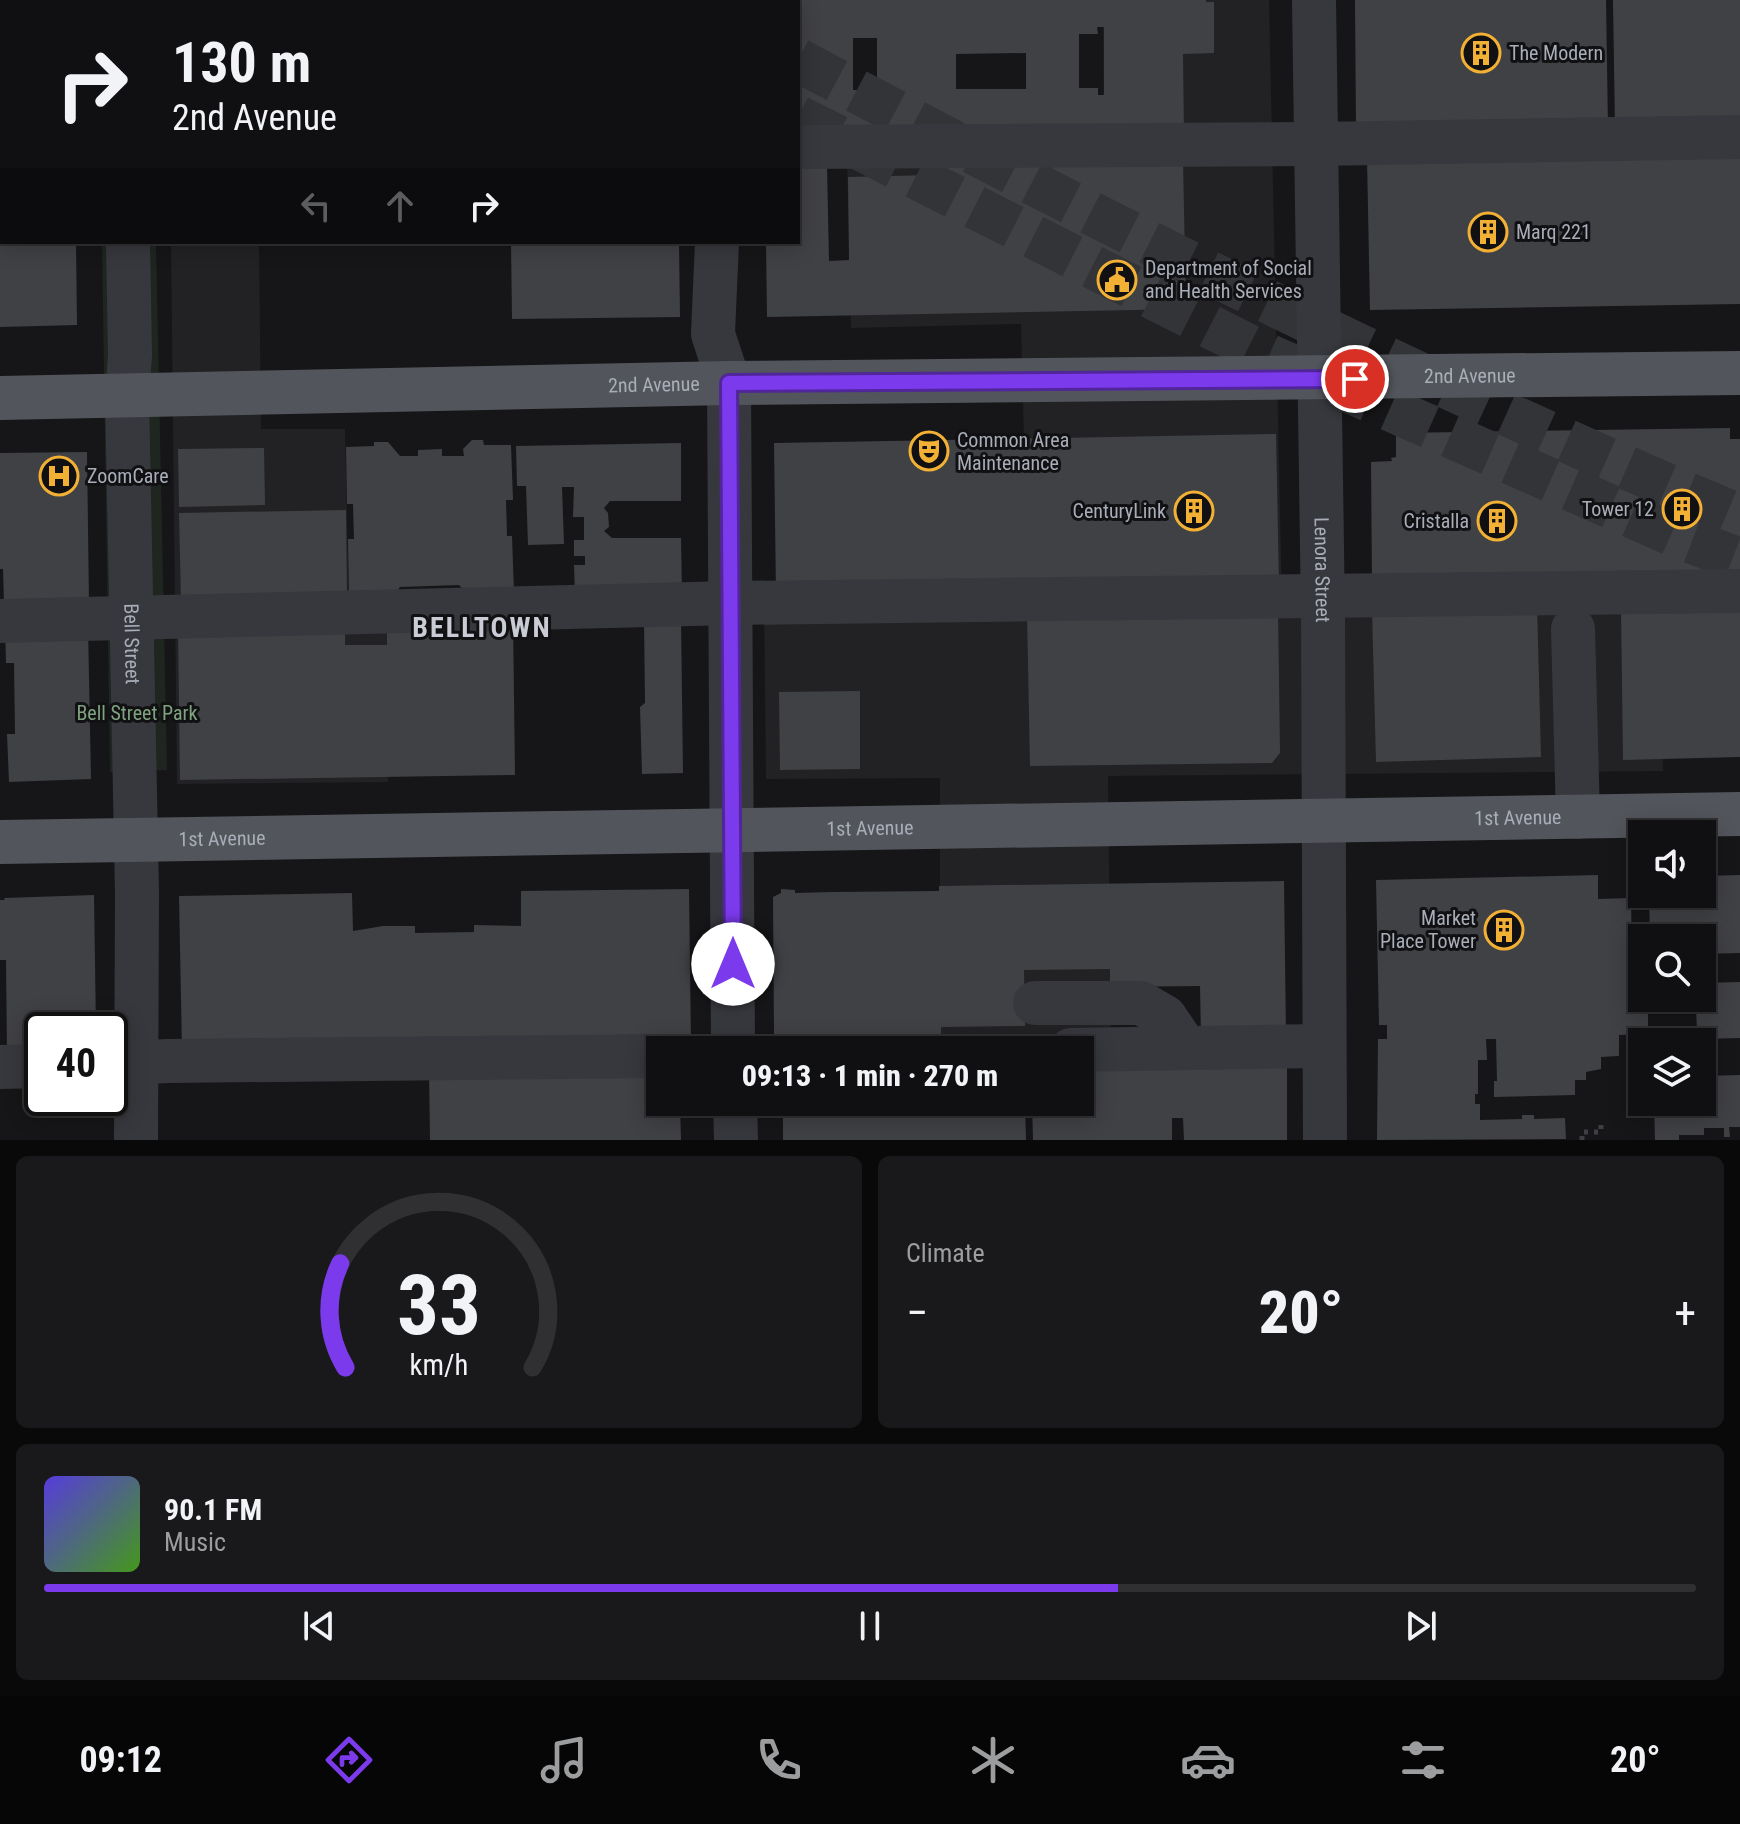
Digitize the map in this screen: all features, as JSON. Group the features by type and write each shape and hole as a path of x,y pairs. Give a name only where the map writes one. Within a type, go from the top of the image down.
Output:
{"main road":[{"name":"2nd Avenue","path":"0,398 729,383 1740,373"},
{"name":"1st Avenue","path":"0,842 1740,814"}],"street":[{"name":"Lenora Street","path":"1314,0 1323,597 1325,1140"},
{"path":"800,147 1316,144 1740,137"},
{"name":"Bell Street","path":"128,244 130,618 137,893 128,1012"},
{"path":"717,244 713,334 729,383 733,1036"},
{"path":"0,621 732,603 1740,591"},
{"path":"1573,629 1578,817"},
{"path":"1035,1003 1141,1003 1165,1017 1186,1048"},
{"path":"1094,1050 1324,1046"},
{"path":"128,1063 646,1056"},
{"path":"0,1067 24,1066"},
{"name":"Bell Street","path":"128,1089 136,1140"},
{"path":"735,1116 736,1140"}],"path":[{"path":"1582,1140 1582,1132 1601,1132 1601,1120"}],"shaded area":[{"path":"1103,0 1269,0 1282,605 1660,598 1663,771 1108,776 1111,1042 1094,1042 1094,1036 940,1036 940,778 766,779 764,599 1028,594 1021,324 851,328 847,156 1104,152"},
{"path":"171,244 259,244 261,429 345,429 349,607 387,607 388,782 177,784"}],"green space":[{"name":"Bell Street Park","path":"102,244 156,244 167,770 110,772"}],"building":[{"path":"800,0 1214,2 1214,53 1183,54 1184,136 800,140","holes":["1097,27 1104,27 1104,95 1098,95 1098,88 1079,88 1079,34 1098,34","853,38 877,38 877,90 853,90","1026,53 1026,89 956,89 956,54"]},
{"name":"The Modern","path":"1355,0 1606,0 1608,127 1356,130"},
{"path":"1613,0 1740,0 1740,129 1615,129"},
{"name":"Marq 221","path":"1740,152 1740,304 1370,310 1367,158"},
{"path":"1183,160 1186,309 767,317 766,244 800,244 800,166 827,166 829,261 849,260 848,177 932,175 932,165"},
{"path":"0,244 76,244 77,325 0,327"},
{"path":"511,244 679,244 680,317 512,319"},
{"name":"Cristalla","path":"1730,428 1730,439 1740,439 1740,579 1372,584 1371,462 1392,461 1391,458 1396,457 1396,433"},
{"path":"1276,434 1279,584 776,593 774,443"},
{"path":"472,440 483,440 484,445 511,445 513,500 506,500 507,536 512,536 514,593 470,597 459,585 400,587 390,600 349,596 348,539 354,539 353,504 347,504 346,447 388,442 400,456 418,456 418,450 442,449 442,456 464,456 463,449"},
{"path":"681,443 681,501 610,501 604,508 608,513 609,527 604,531 612,538 681,538 682,594 575,596 574,565 585,565 585,556 574,556 574,540 584,540 584,517 573,517 574,487 562,487 564,544 528,545 526,486 517,486 516,446"},
{"path":"264,448 265,505 179,507 178,449"},
{"path":"87,452 89,603 4,604 3,569 0,569 0,453"},
{"path":"346,510 347,598 181,601 179,513"},
{"path":"1537,605 1541,757 1376,762 1372,609"},
{"path":"1740,605 1740,757 1623,760 1621,608"},
{"path":"1278,609 1280,753 1272,763 1030,766 1027,612"},
{"path":"681,618 683,773 642,774 640,707 645,703 644,619"},
{"path":"513,619 515,775 180,780 178,625 345,623 345,645 387,645 387,621"},
{"path":"88,626 91,779 9,782 7,734 15,734 14,663 6,663 5,628"},
{"path":"860,691 860,769 780,770 779,692"},
{"name":"Market Place Tower","path":"1598,875 1598,899 1628,898 1631,924 1628,924 1628,1012 1648,1012 1648,1028 1628,1028 1628,1035 1619,1035 1619,1056 1601,1057 1601,1069 1586,1072 1586,1080 1575,1080 1575,1095 1494,1097 1494,1081 1497,1081 1496,1039 1486,1039 1487,1060 1478,1060 1475,1104 1480,1104 1480,1120 1522,1119 1522,1115 1534,1115 1534,1119 1565,1118 1566,1139 1377,1140 1378,1039 1387,1039 1387,1025 1379,1025 1376,880"},
{"path":"1740,875 1740,953 1716,954 1716,924 1650,924 1649,908 1716,908 1716,876"},
{"path":"1284,881 1286,1036 1201,1037 1200,986 1110,987 1110,969 1024,970 1025,1026 941,1027 941,1036 774,1034 773,897 781,893 781,889 795,890 795,893 939,891 939,886"},
{"path":"689,889 691,1036 646,1036 646,1045 182,1050 179,896 352,893 353,931 383,926 415,926 415,933 474,932 474,925 521,926 521,891"},
{"path":"94,895 96,1012 24,1012 24,1055 7,1055 6,960 0,960 0,900"},
{"path":"1740,982 1740,1038 1716,1039 1716,1028 1697,1028 1696,1012 1716,1012 1716,983"},
{"path":"1287,1057 1287,1140 1184,1140 1183,1118 1172,1118 1172,1140 1033,1140 1032,1116 1094,1116 1094,1064"},
{"path":"646,1068 646,1116 680,1116 681,1140 430,1140 429,1071"},
{"path":"1740,1075 1740,1127 1729,1127 1730,1137 1724,1137 1724,1128 1704,1128 1704,1135 1679,1135 1679,1140 1655,1140 1654,1116 1716,1116 1716,1076"},
{"path":"783,1116 1025,1116 1026,1140 783,1140"}],"tunnel":[{"path":"800,61 1266,300 1455,391 1740,516"},
{"path":"800,118 1258,351 1677,536 1740,560"}],"place":[{"name":"The Modern","path":"1481,53"},
{"name":"Marq 221","path":"1488,232"},
{"name":"Department of Social and Health Services","path":"1117,280"},
{"name":"Common Area Maintenance","path":"929,451"},
{"name":"ZoomCare","path":"59,476"},
{"name":"Tower 12","path":"1682,509"},
{"name":"CenturyLink","path":"1194,511"},
{"name":"Cristalla","path":"1497,521"},
{"name":"Market Place Tower","path":"1504,930"}],"district":[{"name":"BELLTOWN","path":"482,627"}],"route":[{"path":"733,964 729,383 1355,379"}]}
